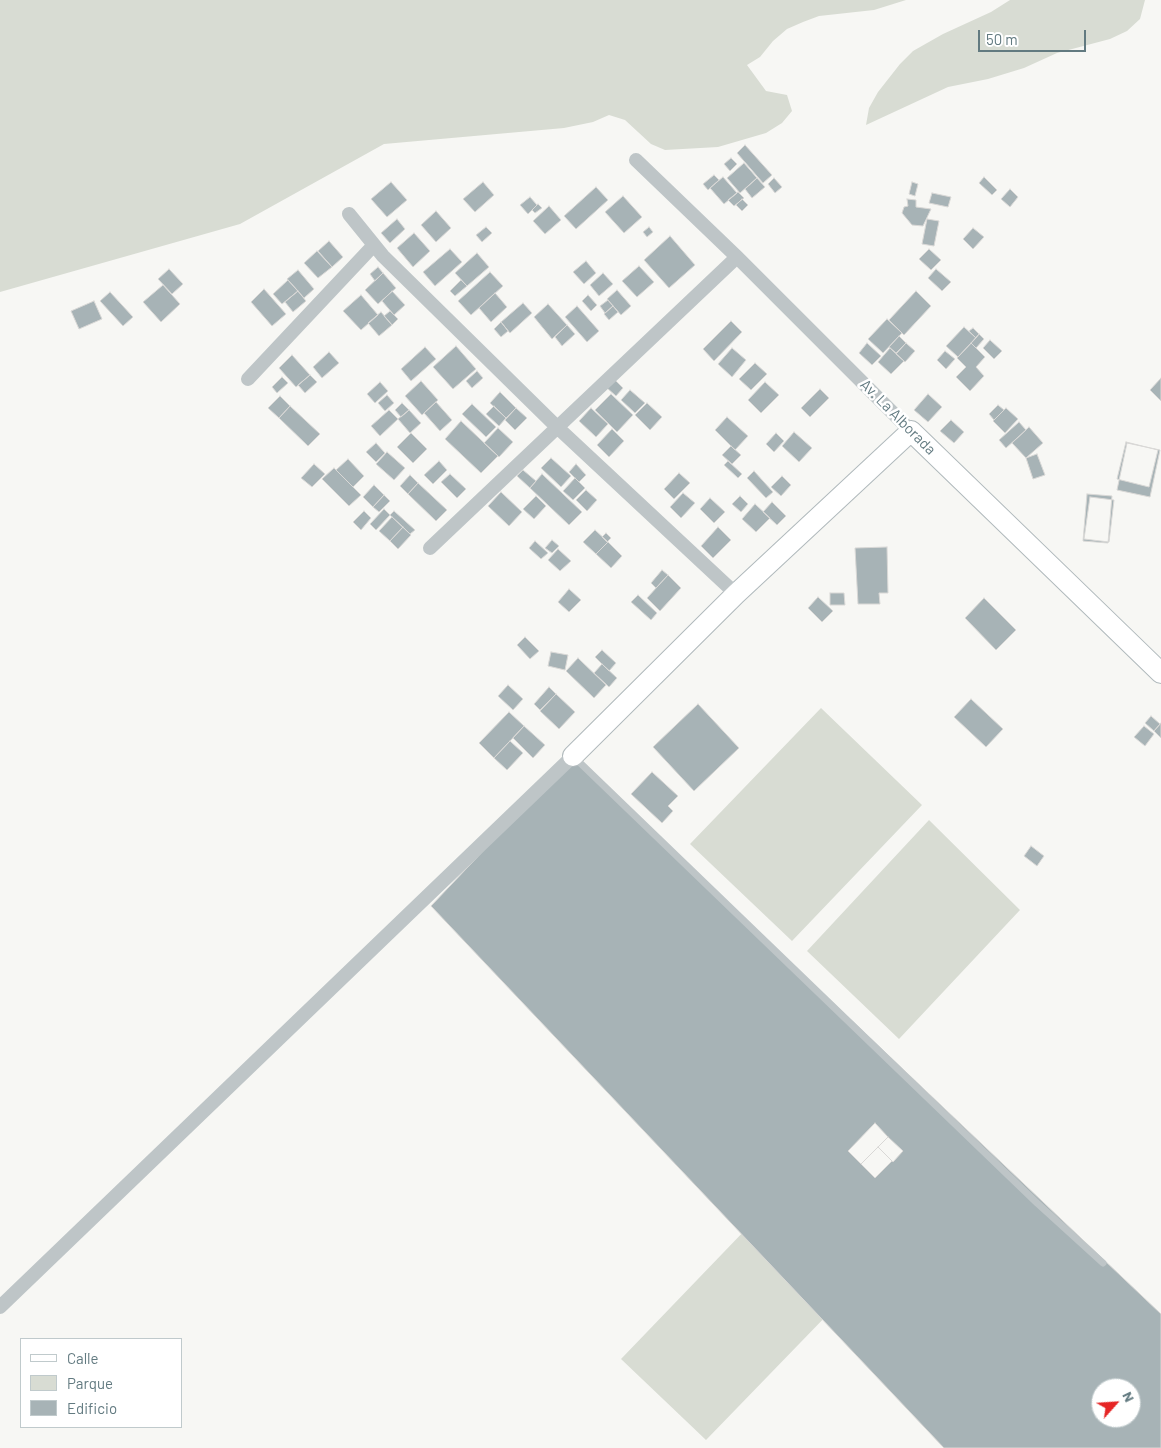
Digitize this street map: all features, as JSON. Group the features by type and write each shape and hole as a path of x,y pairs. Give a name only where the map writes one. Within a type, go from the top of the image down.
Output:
{"main road":[{"path":"573,756 736,594 911,431"},
{"name":"Av. La Alborada","path":"911,431 1161,673"}],"street":[{"name":"Av. La Alborada","path":"636,160 737,257 911,431"},
{"path":"349,214 374,246 557,427 736,594"},
{"path":"248,379 374,246"},
{"path":"430,548 737,257"},
{"path":"0,1307 573,756"}],"lane":[{"path":"573,756 1030,1196 1103,1263"}],"green space":[{"path":"0,0 906,0 874,10 819,16 803,22 787,29 773,41 760,57 747,65 766,91 787,95 792,111 782,123 766,133 718,147 665,150 651,144 625,120 609,115 593,122 564,128 384,144 240,224 0,292"},
{"path":"1010,0 1145,0 1140,19 1127,31 1110,39 1057,53 1024,68 988,79 948,87 866,125 869,108 878,92 913,51 943,34 991,12"},
{"path":"821,708 922,805 792,941 690,844"},
{"path":"929,820 1020,910 899,1039 807,951"},
{"path":"748,1227 831,1311 706,1440 621,1359"}],"building":[{"path":"745,145 772,175 763,183 737,153"},
{"path":"731,158 737,164 730,171 724,164"},
{"path":"744,163 757,178 740,193 727,178"},
{"path":"714,175 719,180 708,190 703,184"},
{"path":"723,177 737,193 724,204 710,188"},
{"path":"984,177 997,190 992,195 979,183"},
{"path":"757,178 765,187 752,198 745,189"},
{"path":"774,178 782,187 775,193 768,184"},
{"path":"391,182 407,200 387,217 371,199"},
{"path":"483,182 494,195 475,212 463,199"},
{"path":"912,182 918,184 915,196 909,194"},
{"path":"596,187 608,200 576,229 564,216"},
{"path":"1010,189 1018,197 1010,207 1001,199"},
{"path":"738,192 744,198 734,206 728,200"},
{"path":"932,193 951,197 948,207 929,203"},
{"path":"623,196 642,217 624,233 605,212"},
{"path":"530,197 537,205 528,214 520,205"},
{"path":"742,199 748,205 742,211 736,205"},
{"path":"907,199 916,200 916,207 931,209 923,226 912,225 902,213 904,207 908,206"},
{"path":"538,204 542,208 535,213 532,210"},
{"path":"549,206 561,220 545,234 533,221"},
{"path":"436,211 451,228 436,242 421,225"},
{"path":"397,219 405,229 390,243 381,233"},
{"path":"927,219 939,221 934,246 922,244"},
{"path":"486,227 492,233 482,242 476,235"},
{"path":"649,227 653,232 647,237 643,232"},
{"path":"973,228 984,237 973,249 963,239"},
{"path":"414,233 430,251 413,267 397,248"},
{"path":"670,236 695,265 669,288 644,260"},
{"path":"329,241 343,257 332,267 318,251"},
{"path":"450,249 462,262 435,286 423,272"},
{"path":"929,249 941,260 931,270 919,259"},
{"path":"317,251 332,267 318,278 304,263"},
{"path":"477,253 489,267 467,286 455,273"},
{"path":"586,261 596,273 584,284 573,272"},
{"path":"639,266 654,282 637,297 622,281"},
{"path":"378,267 383,273 375,281 370,274"},
{"path":"169,269 183,284 172,294 158,279"},
{"path":"936,269 951,282 942,291 928,278"},
{"path":"298,270 314,289 304,298 287,279"},
{"path":"490,272 503,286 471,315 458,301"},
{"path":"383,273 396,288 378,304 365,290"},
{"path":"603,273 613,284 599,296 590,285"},
{"path":"288,280 298,291 282,304 273,294"},
{"path":"461,280 467,286 455,296 450,291"},
{"path":"163,285 180,304 161,322 143,302"},
{"path":"264,289 286,314 272,326 251,302"},
{"path":"617,290 631,306 621,315 607,299"},
{"path":"298,291 306,301 293,312 285,302"},
{"path":"392,291 405,305 394,315 382,301"},
{"path":"916,291 931,306 904,335 889,320"},
{"path":"110,292 133,317 123,326 100,301"},
{"path":"495,293 507,307 491,322 479,308"},
{"path":"361,295 378,315 361,330 343,311"},
{"path":"588,295 597,305 591,311 582,301"},
{"path":"608,300 613,306 605,313 600,306"},
{"path":"94,301 102,319 79,329 71,311"},
{"path":"523,303 532,313 510,333 501,322"},
{"path":"548,304 567,325 552,339 534,317"},
{"path":"577,306 599,331 587,342 565,317"},
{"path":"613,306 618,312 609,320 604,314"},
{"path":"390,311 398,319 392,325 384,316"},
{"path":"381,312 392,325 379,336 368,323"},
{"path":"887,319 902,333 883,353 868,339"},
{"path":"731,321 742,332 714,361 703,349"},
{"path":"501,322 508,331 501,337 494,329"},
{"path":"567,325 575,334 562,346 555,337"},
{"path":"964,327 976,338 958,357 946,346"},
{"path":"973,328 979,334 976,338 969,331"},
{"path":"979,334 984,339 976,348 971,343"},
{"path":"899,336 906,343 896,353 889,347"},
{"path":"990,340 1002,351 994,359 983,348"},
{"path":"867,343 881,356 872,365 859,353"},
{"path":"906,343 915,351 905,362 896,354"},
{"path":"971,343 985,357 976,367 984,376 970,391 956,377 966,367 957,358"},
{"path":"456,346 476,369 453,389 433,367"},
{"path":"425,347 436,359 411,381 401,369"},
{"path":"732,348 746,360 732,377 718,364"},
{"path":"890,348 904,361 891,374 878,362"},
{"path":"945,351 955,359 946,369 937,360"},
{"path":"329,352 339,363 322,378 313,367"},
{"path":"292,355 310,375 296,387 279,368"},
{"path":"755,363 767,374 751,390 739,379"},
{"path":"477,371 483,378 472,388 466,381"},
{"path":"310,375 317,382 305,393 298,385"},
{"path":"282,377 288,383 277,393 272,387"},
{"path":"1161,378 1161,401 1150,390"},
{"path":"615,380 623,388 616,396 607,388"},
{"path":"421,381 438,400 422,415 405,396"},
{"path":"380,382 388,391 375,403 367,394"},
{"path":"765,382 779,395 761,413 748,400"},
{"path":"820,389 829,398 810,417 801,408"},
{"path":"630,390 645,403 635,413 621,400"},
{"path":"500,392 516,408 506,418 490,403"},
{"path":"611,394 633,415 617,432 595,410"},
{"path":"928,394 942,407 928,422 914,410"},
{"path":"387,395 394,403 385,411 378,403"},
{"path":"280,396 290,406 279,418 268,408"},
{"path":"436,402 452,420 440,431 424,413"},
{"path":"402,403 409,410 401,417 395,410"},
{"path":"647,403 662,417 650,430 635,415"},
{"path":"472,404 496,427 486,437 462,414"},
{"path":"998,405 1004,410 994,420 989,414"},
{"path":"290,406 320,434 308,446 279,418"},
{"path":"494,406 506,418 499,426 486,414"},
{"path":"516,408 527,418 515,430 505,420"},
{"path":"591,408 608,424 596,437 579,421"},
{"path":"1006,408 1018,419 1005,433 993,421"},
{"path":"389,410 398,419 380,436 371,426"},
{"path":"409,410 421,423 410,433 398,419"},
{"path":"727,417 748,436 735,450 715,430"},
{"path":"951,420 964,432 954,443 940,431"},
{"path":"461,421 498,456 481,473 445,439"},
{"path":"1019,422 1026,430 1006,448 999,440"},
{"path":"1029,427 1043,443 1026,458 1012,443"},
{"path":"498,428 513,442 499,457 484,443"},
{"path":"612,429 624,441 609,457 597,445"},
{"path":"794,432 812,448 799,462 782,446"},
{"path":"411,433 427,449 413,463 397,447"},
{"path":"776,433 784,441 774,452 766,444"},
{"path":"1126,442 1158,450 1149,487 1117,479"},
{"path":"376,443 385,453 376,462 366,452"},
{"path":"1127,443 1160,450 1150,497 1117,490"},
{"path":"731,446 741,455 732,464 722,455"},
{"path":"387,452 405,468 394,480 376,464"},
{"path":"1037,454 1045,475 1033,479 1026,458"},
{"path":"551,458 571,476 561,487 541,468"},
{"path":"348,459 364,476 353,487 336,470"},
{"path":"439,461 447,470 433,484 424,475"},
{"path":"728,461 742,474 738,478 724,465"},
{"path":"314,464 325,474 312,487 301,478"},
{"path":"576,464 586,475 579,482 569,472"},
{"path":"334,468 361,495 349,506 322,479"},
{"path":"523,470 536,481 530,488 517,476"},
{"path":"754,471 773,492 766,498 747,478"},
{"path":"679,473 690,483 674,499 664,489"},
{"path":"450,474 466,489 457,498 441,482"},
{"path":"542,474 582,512 569,525 530,488"},
{"path":"410,475 418,483 408,494 400,486"},
{"path":"782,476 791,485 781,496 771,487"},
{"path":"575,478 585,488 573,500 563,491"},
{"path":"418,483 447,510 436,521 408,494"},
{"path":"374,485 384,495 373,507 363,497"},
{"path":"586,490 597,500 587,511 576,500"},
{"path":"501,492 522,512 509,526 488,506"},
{"path":"683,493 695,503 681,518 670,507"},
{"path":"1087,494 1112,496 1108,543 1083,541"},
{"path":"384,495 390,501 379,512 373,507"},
{"path":"536,496 546,506 534,519 523,509"},
{"path":"740,496 748,504 741,512 732,504"},
{"path":"1090,497 1114,500 1109,542 1084,539"},
{"path":"710,498 725,512 714,523 700,509"},
{"path":"772,502 786,516 777,525 763,512"},
{"path":"755,504 770,518 756,532 742,519"},
{"path":"384,509 390,515 376,530 370,524"},
{"path":"364,511 371,518 361,530 353,522"},
{"path":"394,511 415,530 410,534 390,515"},
{"path":"392,517 403,527 390,541 379,531"},
{"path":"403,527 411,535 398,549 390,541"},
{"path":"718,527 731,540 713,558 701,546"},
{"path":"595,530 608,542 596,554 583,542"},
{"path":"606,533 611,538 607,542 602,537"},
{"path":"552,540 559,546 552,553 545,548"},
{"path":"535,541 548,553 541,559 529,548"},
{"path":"608,542 622,556 611,568 596,554"},
{"path":"887,547 888,593 879,593 880,604 858,604 855,548"},
{"path":"558,549 571,561 560,571 548,560"},
{"path":"662,570 668,575 656,588 651,583"},
{"path":"668,575 681,588 660,611 647,598"},
{"path":"569,589 581,600 569,612 558,602"},
{"path":"830,593 844,593 845,605 830,605"},
{"path":"638,595 657,613 651,620 631,602"},
{"path":"818,597 833,611 822,622 808,608"},
{"path":"984,598 1016,630 996,650 965,618"},
{"path":"525,637 539,651 530,659 517,645"},
{"path":"602,650 616,663 609,671 595,657"},
{"path":"551,652 568,655 565,670 548,666"},
{"path":"578,658 606,685 594,698 566,671"},
{"path":"602,664 617,678 609,687 594,673"},
{"path":"508,685 523,699 513,710 498,696"},
{"path":"549,687 556,694 540,710 534,704"},
{"path":"556,694 575,712 559,729 540,711"},
{"path":"971,699 1003,729 986,747 954,717"},
{"path":"698,704 739,748 694,791 653,747"},
{"path":"509,712 524,726 494,758 479,743"},
{"path":"1151,716 1160,724 1154,731 1145,723"},
{"path":"1161,723 1161,738 1154,731"},
{"path":"524,726 545,745 533,758 513,738"},
{"path":"1144,726 1154,734 1145,746 1134,737"},
{"path":"510,741 523,753 507,770 494,758"},
{"path":"573,756 1161,1314 1161,1448 944,1448 431,906"},
{"path":"652,772 678,796 668,806 673,811 662,823 631,794"},
{"path":"1031,846 1044,856 1037,866 1024,856"},
{"path":"875,1123 888,1137 861,1164 848,1151"},
{"path":"888,1137 903,1151 893,1162 878,1147"},
{"path":"878,1147 892,1161 875,1178 861,1164"}]}
